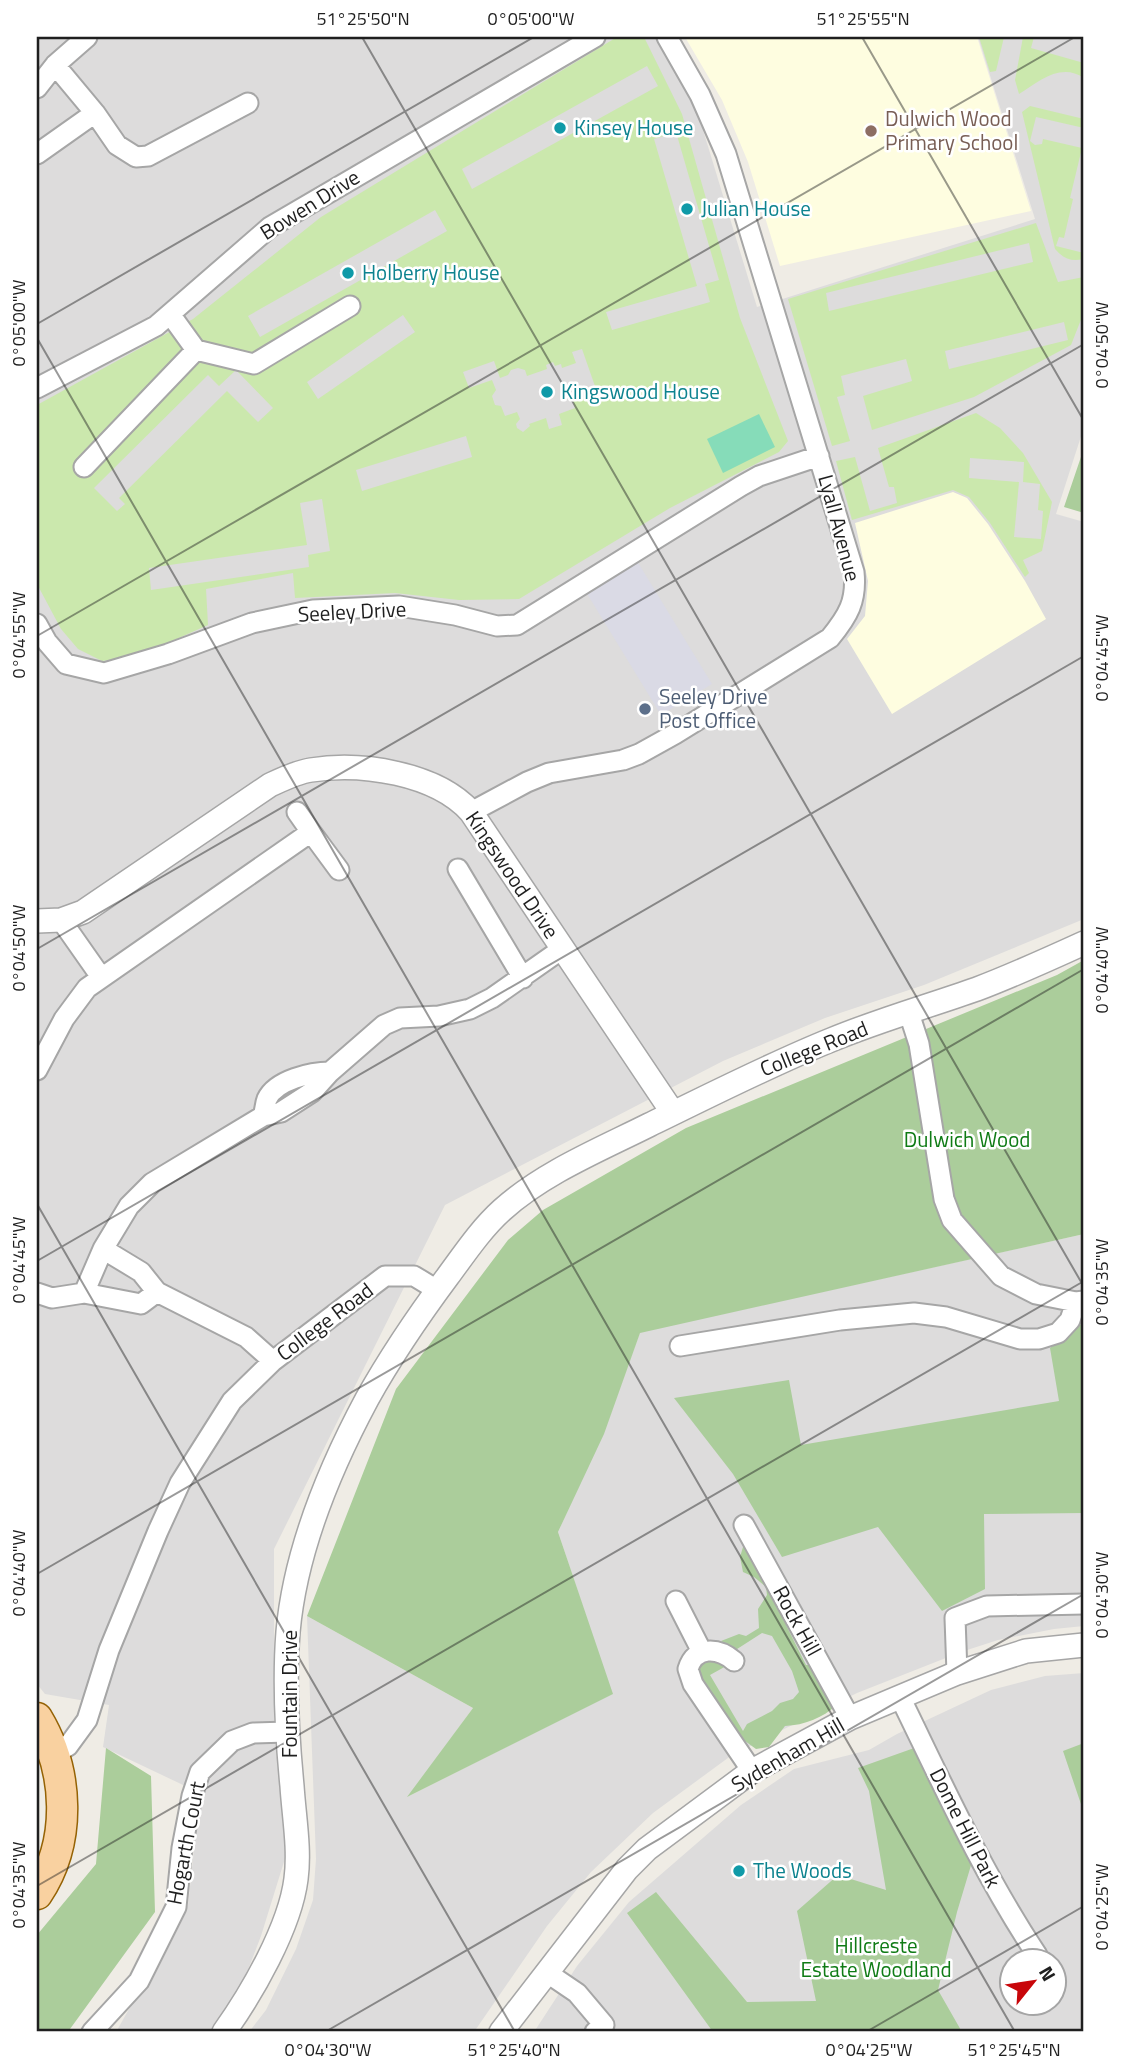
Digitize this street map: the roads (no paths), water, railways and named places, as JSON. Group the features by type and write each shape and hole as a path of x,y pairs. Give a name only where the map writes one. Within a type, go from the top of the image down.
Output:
{"main road":[{"path":"37,1718 55,1754 62,1790 58,1845 49,1874 37,1894"}],"street":[{"path":"37,88 55,65 87,37"},
{"name":"Bowen Drive","path":"37,388 156,326 271,227 595,37"},
{"name":"Lyall Avenue","path":"471,812 520,785 549,773 623,760 639,754 830,638 844,622 856,590 854,572 768,283 726,154 700,94 667,37"},
{"path":"55,65 96,113 117,145 136,157 148,156 248,103"},
{"path":"37,153 96,113"},
{"path":"170,314 196,350 254,363 350,306"},
{"path":"84,467 196,350"},
{"name":"Seeley Drive","path":"37,624 47,642 66,664 104,673 168,654 252,623 313,610 399,606 455,615 497,626 517,625 741,486 760,476 819,456"},
{"name":"Kingswood Drive","path":"37,920 61,920 83,912 270,785 310,770 356,769 403,774 438,789 464,804 471,812 673,1113"},
{"path":"297,812 339,870"},
{"path":"37,1070 75,1003 87,988 311,832"},
{"path":"458,869 523,978"},
{"path":"61,920 101,977"},
{"name":"College Road","path":"55,1754 68,1746 87,1720 109,1650 180,1483 232,1401 273,1361 385,1276 414,1276 438,1290 483,1229 504,1208 565,1168 760,1071 835,1038 981,987 1084,943"},
{"path":"84,1293 103,1250 129,1206 152,1183 263,1116 281,1112 312,1092 330,1072 384,1025 400,1018 439,1016 470,1009 492,999 562,949"},
{"path":"680,1346 839,1320 914,1313 946,1317 1020,1339 1039,1339 1058,1333 1070,1320 1080,1302 1036,1294 1000,1276 952,1220 944,1199 919,1044 909,1013"},
{"path":"103,1250 141,1272 157,1292 246,1337 273,1361"},
{"name":"Fountain Drive","path":"224,2032 246,2001 279,1935 296,1881 297,1856 285,1669 290,1614 303,1557 342,1445 379,1377 438,1290"},
{"path":"37,1293 52,1298 84,1293 141,1304 157,1292"},
{"name":"Rock Hill","path":"744,1525 850,1718"},
{"path":"676,1601 702,1652"},
{"path":"957,1673 955,1618 987,1606 1084,1604"},
{"name":"Sydenham Hill","path":"501,2032 627,1869 648,1849 752,1771 850,1718 957,1673 1026,1651 1084,1645"},
{"path":"734,1661 718,1650 702,1652 690,1662 689,1675 752,1771"},
{"name":"Dome Hill Park","path":"900,1698 973,1848 1013,1920 1031,1946"},
{"name":"Hogarth Court","path":"92,2032 139,1981 176,1908 182,1848 192,1796 200,1772 232,1741 254,1733 287,1732"},
{"path":"546,1972 577,1993 604,2025 595,2032"}],"place":[{"name":"Kinsey House","path":"560,128"},
{"name":"Dulwich Wood Primary School","path":"871,131"},
{"name":"Julian House","path":"687,209"},
{"name":"Holberry House","path":"348,273"},
{"name":"Kingswood House","path":"547,392"},
{"name":"Seeley Drive Post Office","path":"645,709"},
{"name":"The Woods","path":"739,1871"}],"park label":[{"name":"Dulwich Wood","path":"967,1140"},
{"name":"Hillcreste Estate Woodland","path":"876,1958"}]}
